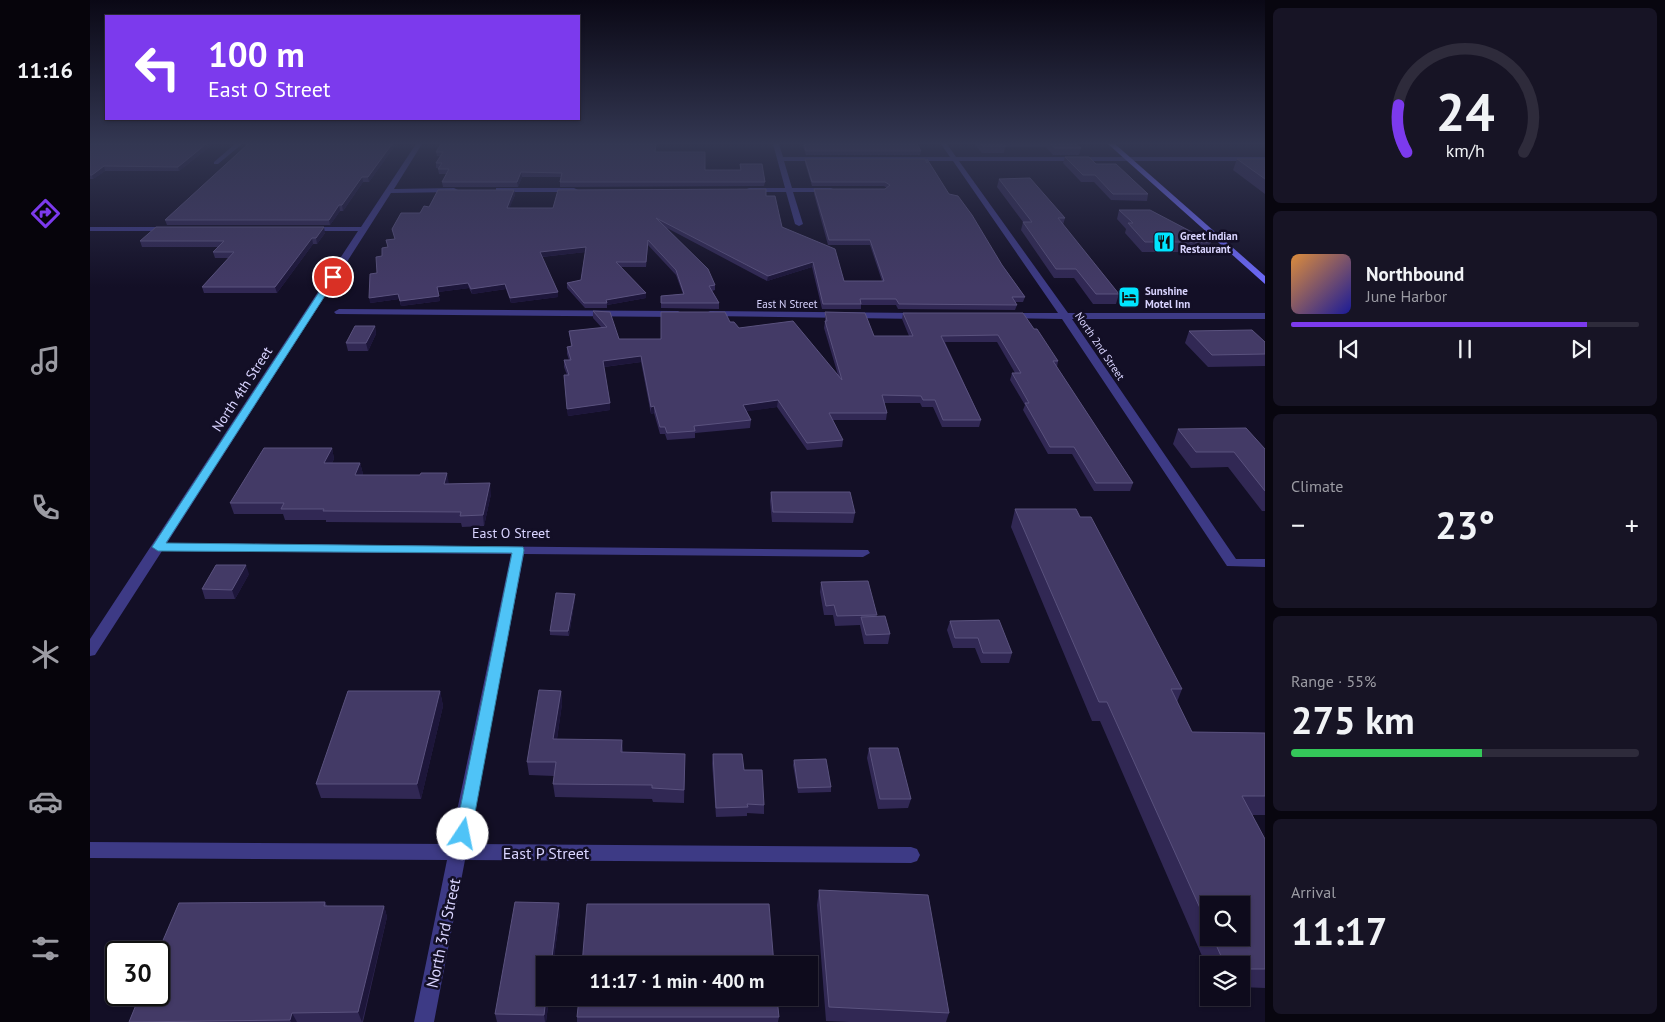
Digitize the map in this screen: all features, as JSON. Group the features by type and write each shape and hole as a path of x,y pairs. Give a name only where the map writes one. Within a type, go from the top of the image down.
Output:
{"main road":[{"path":"1164,192 1265,281"}],"street":[{"name":"North 4th Street","path":"90,651 389,192"},
{"path":"789,192 799,224"},
{"name":"North 2nd Street","path":"977,192 1065,316 1232,563 1265,563"},
{"path":"90,229 178,229"},
{"path":"295,229 364,229"},
{"name":"East N Street","path":"339,312 930,316"},
{"path":"997,316 1265,316"},
{"name":"East O Street","path":"158,547 863,553"},
{"name":"North 3rd Street","path":"424,1022 518,550"},
{"name":"East P Street","path":"90,850 911,855"}],"building":[{"path":"196,192 352,192 342,205 339,205 329,220 165,220"},
{"path":"437,192 513,192 507,208 553,208 558,192 766,192 766,196 775,196 782,227 835,249 844,281 884,281 870,240 829,240 815,192 948,192 949,194 958,196 972,215 1002,265 1025,297 1012,297 1017,305 899,304 896,299 860,299 861,304 823,304 813,262 768,276 656,218 708,269 715,285 709,286 719,303 661,303 661,296 684,294 676,270 648,240 646,262 616,262 646,293 606,300 607,303 584,303 567,283 581,280 586,247 540,252 558,292 510,298 505,284 471,289 468,283 437,287 439,296 400,301 398,294 369,298 370,274 377,273 376,257 382,256 382,248 388,247 386,240 395,239 392,229 401,213 420,213 424,206 429,207"},
{"path":"1009,192 1042,192 1065,218 1058,218 1119,294 1096,294 1076,269 1056,269 1023,222 1032,222"},
{"path":"1111,192 1146,192 1148,194 1113,194"},
{"path":"1119,210 1150,210 1211,242 1145,242 1128,223 1133,223"},
{"path":"156,227 324,227 316,238 312,238 275,287 202,287 234,252 213,252 224,241 140,241"},
{"path":"593,311 610,312 619,339 661,339 661,312 725,312 730,322 734,322 739,328 793,321 842,380 825,321 827,321 825,312 865,313 874,336 913,336 903,313 1023,313 1034,329 1037,329 1058,361 1053,361 1133,483 1096,483 1074,447 1050,447 1025,403 1029,403 1012,373 1021,373 998,335 941,336 981,420 943,420 935,400 923,400 921,396 882,395 887,413 829,413 843,440 807,443 778,400 743,405 751,420 694,426 695,431 667,433 665,427 660,427 654,406 651,407 641,356 603,361 610,403 567,409 564,375 569,375 564,360 571,360 567,347 572,346 569,331 607,327"},
{"path":"355,326 375,326 366,343 346,343"},
{"path":"1252,330 1265,342 1265,354 1212,355 1189,331"},
{"path":"1246,428 1265,449 1265,491 1234,452 1196,452 1178,429"},
{"path":"264,448 332,448 324,463 360,463 355,475 447,473 444,484 490,483 483,515 460,516 461,512 323,511 324,509 281,509 284,503 230,503"},
{"path":"771,492 850,492 855,513 773,512"},
{"path":"1015,509 1076,509 1080,517 1091,517 1182,689 1171,689 1192,732 1265,733 1265,796 1242,796 1265,839 1265,969 1250,969 1250,956 1221,956 1217,946 1250,946 1250,896 1200,896 1200,908 1107,702 1099,702"},
{"path":"216,565 246,565 232,590 202,589"},
{"path":"868,581 877,615 837,616 834,605 826,606 821,582"},
{"path":"556,593 575,594 568,631 550,631"},
{"path":"885,616 890,634 866,635 861,617"},
{"path":"999,620 1012,653 983,653 978,638 955,638 950,621"},
{"path":"539,690 561,691 553,739 622,740 621,752 685,754 684,790 652,788 652,785 553,784 556,762 527,762"},
{"path":"348,691 440,691 417,784 316,784"},
{"path":"869,748 898,748 911,799 880,799"},
{"path":"713,754 742,754 744,770 762,770 764,805 747,804 748,807 716,808"},
{"path":"826,759 831,787 798,788 794,760"},
{"path":"819,890 928,895 949,1013 829,1007"},
{"path":"325,902 324,906 384,906 358,1012 292,1013 290,1020 129,1022 136,1006 170,1006 170,941 163,941 179,903"},
{"path":"515,902 559,903 552,956 536,956 536,1006 545,1006 544,1015 495,1014"},
{"path":"587,904 769,904 773,956 583,956"},
{"path":"578,1006 778,1006 779,1017 577,1017"}],"place":[{"name":"Greet Indian Restaurant","path":"1164,242"},
{"name":"Sunshine Motel Inn","path":"1129,297"}],"route":[{"path":"333,277 158,547 518,550 463,834"}]}
